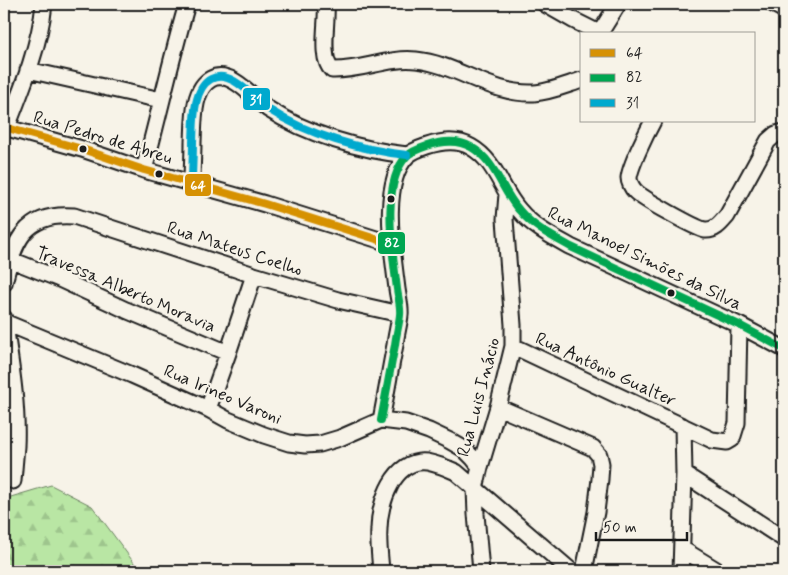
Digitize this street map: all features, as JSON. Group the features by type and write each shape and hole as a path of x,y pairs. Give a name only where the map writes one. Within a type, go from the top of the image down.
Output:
{"street":[{"path":"6,127 18,99 39,35 44,4"},
{"path":"144,170 187,4"},
{"path":"326,4 326,61 332,70 352,69 383,62 415,60 451,69 500,89 521,93 535,93 559,88 580,81"},
{"path":"545,4 596,32"},
{"path":"601,32 618,4"},
{"path":"773,4 784,10"},
{"path":"28,70 161,100"},
{"path":"192,184 196,102 205,85 212,78 217,77 232,79 285,120 305,129 383,153 407,155 395,173 392,187 392,244 400,314 381,420 406,423 436,434 464,449 480,466"},
{"path":"653,122 631,168 629,178 631,186 644,199 705,230 719,226 727,216 768,141 776,134 784,132"},
{"name":"Rua Pedro de Abreu","path":"6,127 392,244"},
{"name":"Rua Manoel Simões da Silva","path":"407,155 438,143 464,143 481,154 490,163 507,194 520,211 550,236 784,349"},
{"name":"Rua Luis Inácio","path":"481,571 475,488 513,346 514,325 505,219 507,194"},
{"name":"Rua Mateus Coelho","path":"9,259 22,234 35,222 46,217 74,216 254,275 338,300 400,314"},
{"path":"4,282 9,259"},
{"name":"Travessa Alberto Moravia","path":"9,259 228,353"},
{"path":"208,409 254,275"},
{"path":"4,318 15,404 16,446 13,481"},
{"name":"Rua Irineo Varoni","path":"4,322 63,345 208,409 228,420 264,435 288,442 305,445 320,444 340,438 381,420"},
{"name":"Rua Antônio Gualter","path":"513,346 712,440 727,442 732,439 737,423 739,326"},
{"path":"498,407 592,448 599,455 601,464 596,512 584,571"},
{"path":"681,571 684,474 683,426"},
{"path":"381,571 379,528 380,513 385,494 403,468 415,463 426,462 456,472 571,571"},
{"path":"684,474 784,539"},
{"path":"682,549 718,571"}],"green space":[{"path":"51,485 92,506 140,571 4,571 4,499"}],"transit line":[{"name":"31","path":"192,184 197,99 205,84 211,79 219,77 234,81 268,109 317,134 353,145 407,155"},
{"name":"64","path":"4,127 82,149 144,170 265,204 392,244"},
{"name":"82","path":"381,420 400,319 390,220 393,183 399,168 407,156 419,149 438,143 466,144 480,153 487,160 519,210 530,222 550,235 571,247 739,325 784,349"}]}
